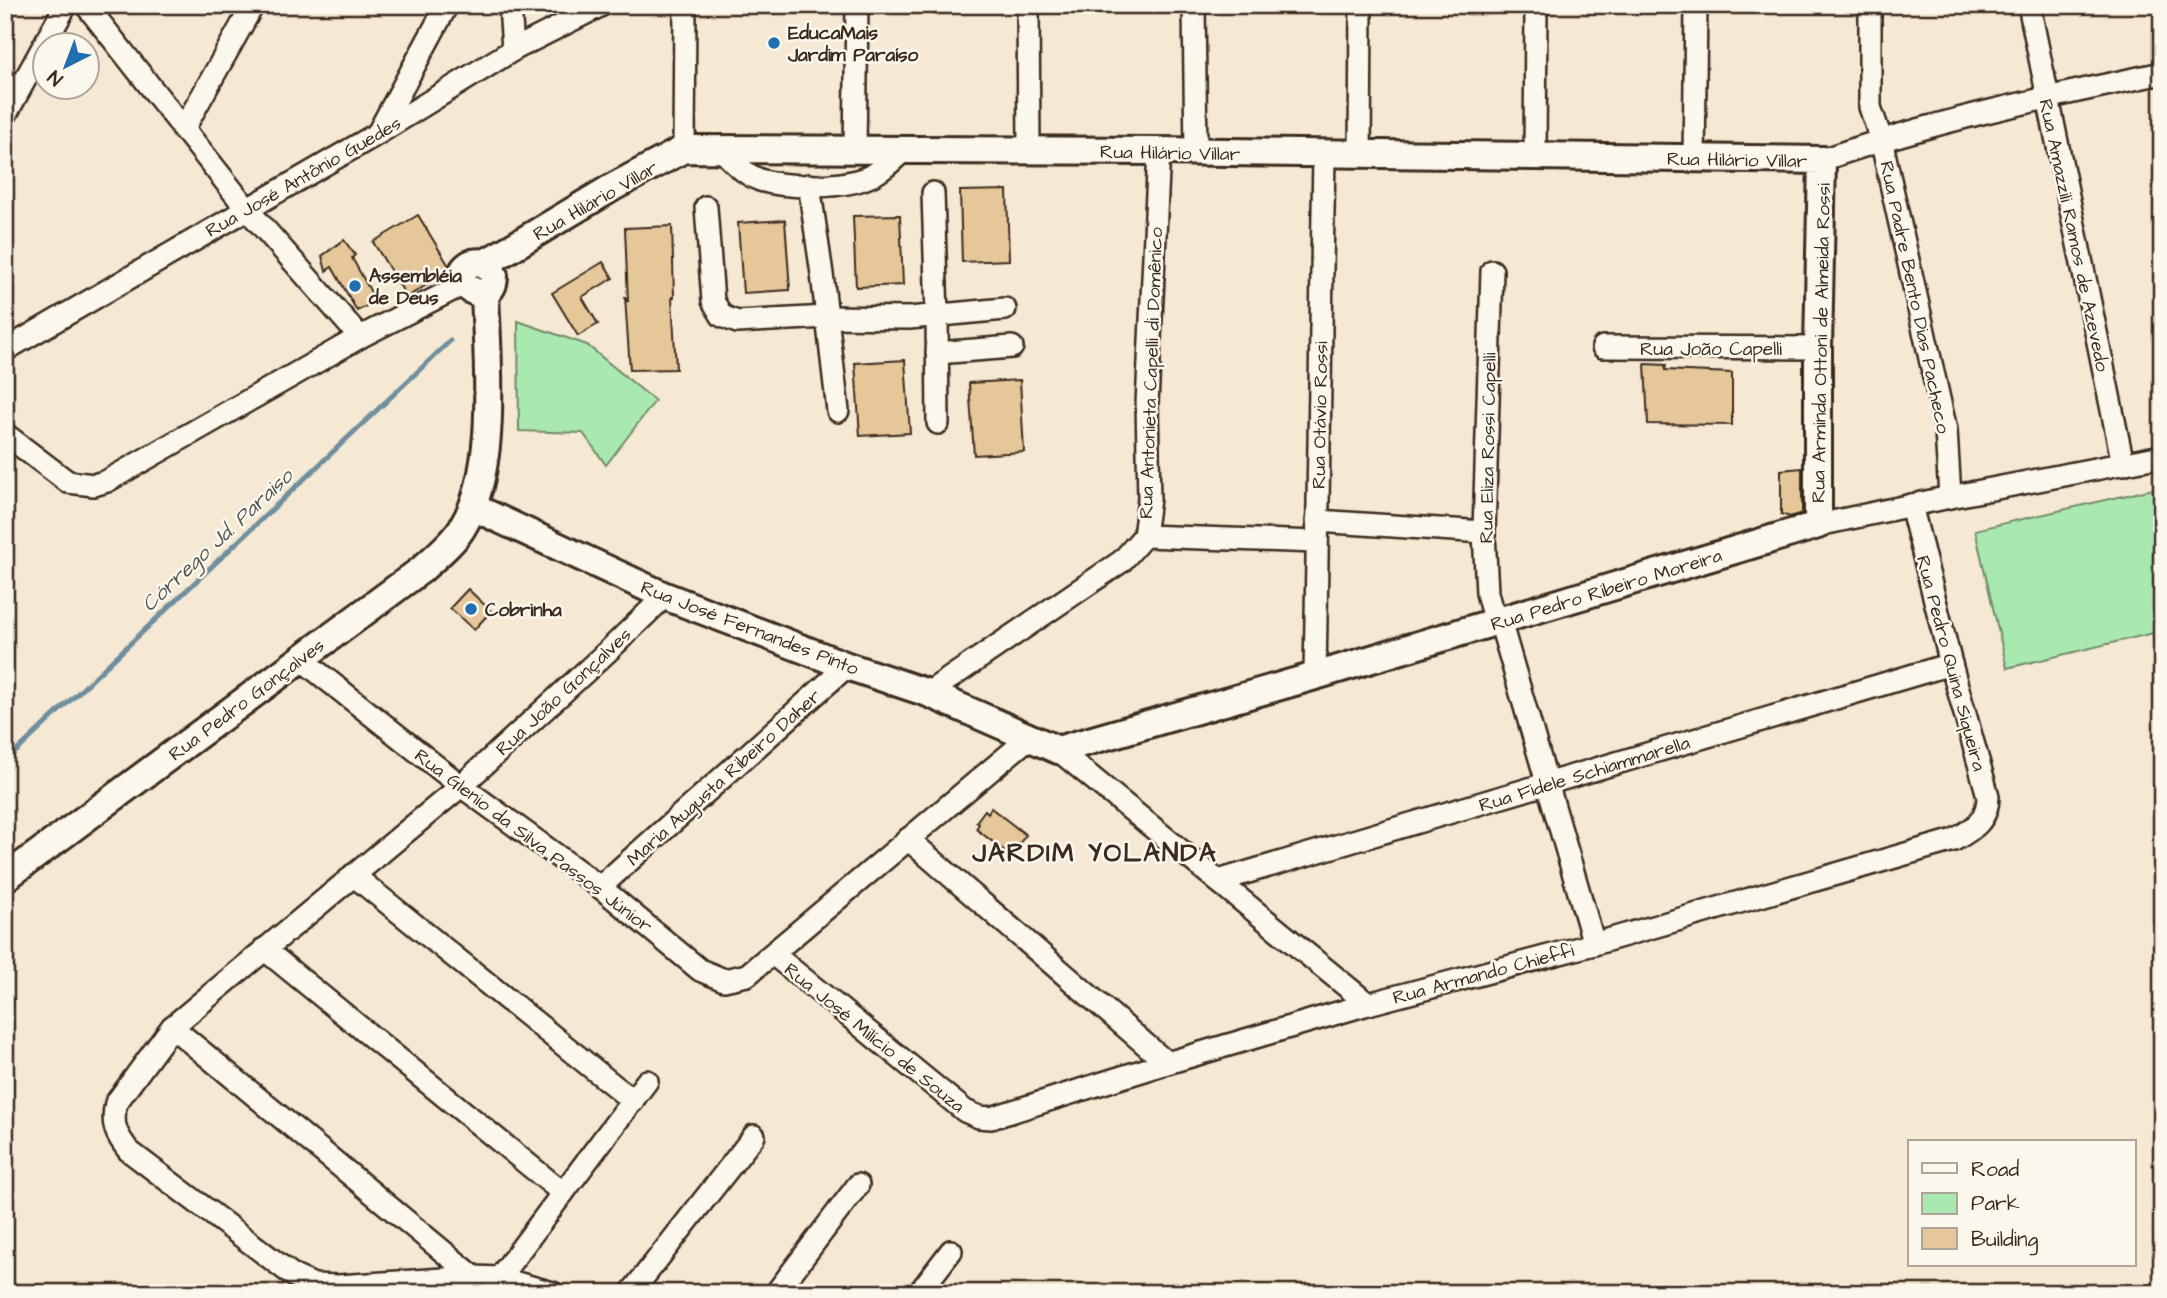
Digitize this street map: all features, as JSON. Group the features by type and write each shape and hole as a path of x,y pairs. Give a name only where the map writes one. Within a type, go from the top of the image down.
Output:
{"street":[{"path":"5,116 66,5"},
{"path":"86,5 247,209 360,337"},
{"path":"183,130 253,5"},
{"path":"377,134 447,5"},
{"path":"510,5 513,50"},
{"name":"Rua José Antônio Guedes","path":"5,350 377,134 513,50 602,5"},
{"path":"684,149 685,5"},
{"path":"855,150 857,5"},
{"path":"1028,5 1029,151"},
{"path":"1194,5 1196,153"},
{"path":"1360,155 1361,5"},
{"path":"1535,157 1536,5"},
{"path":"1694,159 1696,5"},
{"name":"Rua Padre Bento Dias Pacheco","path":"1870,5 1870,107 1881,139 1946,430 1950,497"},
{"name":"Rua Amazzili Ramos de Azevedo","path":"2029,5 2123,464"},
{"name":"Rua Hilário Villar","path":"475,288 494,280 492,270 485,263 613,187 684,149 1822,160 1881,139 2047,97 2162,73"},
{"path":"721,149 738,167 758,179 781,184 809,185 865,179 886,167 904,151"},
{"name":"Rua Antonieta Capelli di Domênico","path":"928,693 1122,561 1144,536 1149,499 1147,404 1159,152"},
{"name":"Rua Otávio Rossi","path":"1315,676 1324,155"},
{"name":"Rua Arminda Ottoni de Almeida Rossi","path":"1818,525 1822,160"},
{"path":"809,185 838,411"},
{"path":"933,193 938,423"},
{"path":"706,206 713,301 722,316 737,322 827,317 937,316 1005,309"},
{"name":"Rua Eliza Rossi Capelli","path":"1492,271 1484,532 1486,593 1491,608 1500,621 1594,944"},
{"path":"5,434 68,482 94,485 107,481 360,337 475,288 489,415 474,507"},
{"path":"937,354 1012,347"},
{"name":"Rua João Capelli","path":"1603,348 1818,348"},
{"name":"Rua Pedro Ribeiro Moreira","path":"1058,750 1818,525 2162,456"},
{"name":"Rua Pedro Quina Siqueira","path":"1911,505 1988,796 1988,808 1982,820"},
{"name":"Rua José Fernandes Pinto","path":"474,507 665,596 846,666 928,693 1058,750"},
{"name":"Rua Pedro Gonçalves","path":"5,878 441,553 461,530 474,507"},
{"path":"1144,536 1317,531 1484,532"},
{"name":"Rua João Gonçalves","path":"553,1293 499,1279 474,1277 338,1286 314,1284 294,1276 130,1151 113,1126 113,1115 116,1103 172,1027 461,786 665,596"},
{"name":"Rua Glenio da Silva Passos Júnior","path":"301,659 461,786 600,887 701,970 724,980 747,975 1030,737"},
{"name":"Rua Fidele Schiammarella","path":"1218,881 1951,664"},
{"name":"Maria Augusta Ribeiro Daher","path":"600,887 846,666"},
{"path":"1058,750 1368,1004"},
{"name":"Rua Armando Chieffi","path":"979,1117 991,1118 1368,1004 1594,944 1954,840 1970,832 1982,820"},
{"path":"908,839 1167,1063"},
{"path":"353,875 633,1101"},
{"path":"264,949 563,1193"},
{"name":"Rua José Milício de Souza","path":"773,954 965,1111 979,1117"},
{"path":"172,1027 474,1277"},
{"path":"499,1279 647,1081"},
{"path":"631,1293 754,1136"},
{"path":"776,1293 858,1185"},
{"path":"919,1293 951,1251"}],"green space":[{"path":"518,321 587,345 655,401 606,465 583,433 519,431"},
{"path":"2162,487 2162,631 2007,668 1975,530"}],"building":[{"path":"1007,190 1009,260 962,262 960,191"},
{"path":"418,215 449,266 447,272 407,297 373,242"},
{"path":"900,215 903,285 856,287 853,216"},
{"path":"785,220 790,290 743,293 738,223"},
{"path":"672,226 676,369 630,370 625,297 628,302 625,228"},
{"name":"Assembléia de Deus","path":"344,240 355,255 352,258 376,301 357,311 332,267 326,271 322,256"},
{"path":"603,262 613,278 582,297 598,324 578,336 552,293"},
{"path":"905,360 910,433 860,436 855,363"},
{"path":"1645,364 1666,365 1665,370 1732,373 1732,425 1648,424"},
{"path":"1020,380 1024,452 974,455 969,383"},
{"path":"1802,468 1802,513 1790,517 1781,514 1781,470"},
{"name":"Cobrinha","path":"468,589 491,611 474,630 450,608"},
{"path":"991,808 1026,835 1010,855 976,829 979,824 976,822 985,810 988,813"}],"waterway":[{"name":"Córrego Jd. Paraiso","path":"5,762 450,341"}],"place":[{"name":"EducaMais Jardim Paraíso","path":"774,43"},
{"name":"Assembléia de Deus","path":"355,286"},
{"name":"Cobrinha","path":"471,609"}],"district":[{"name":"JARDIM YOLANDA","path":"1095,852"}]}
